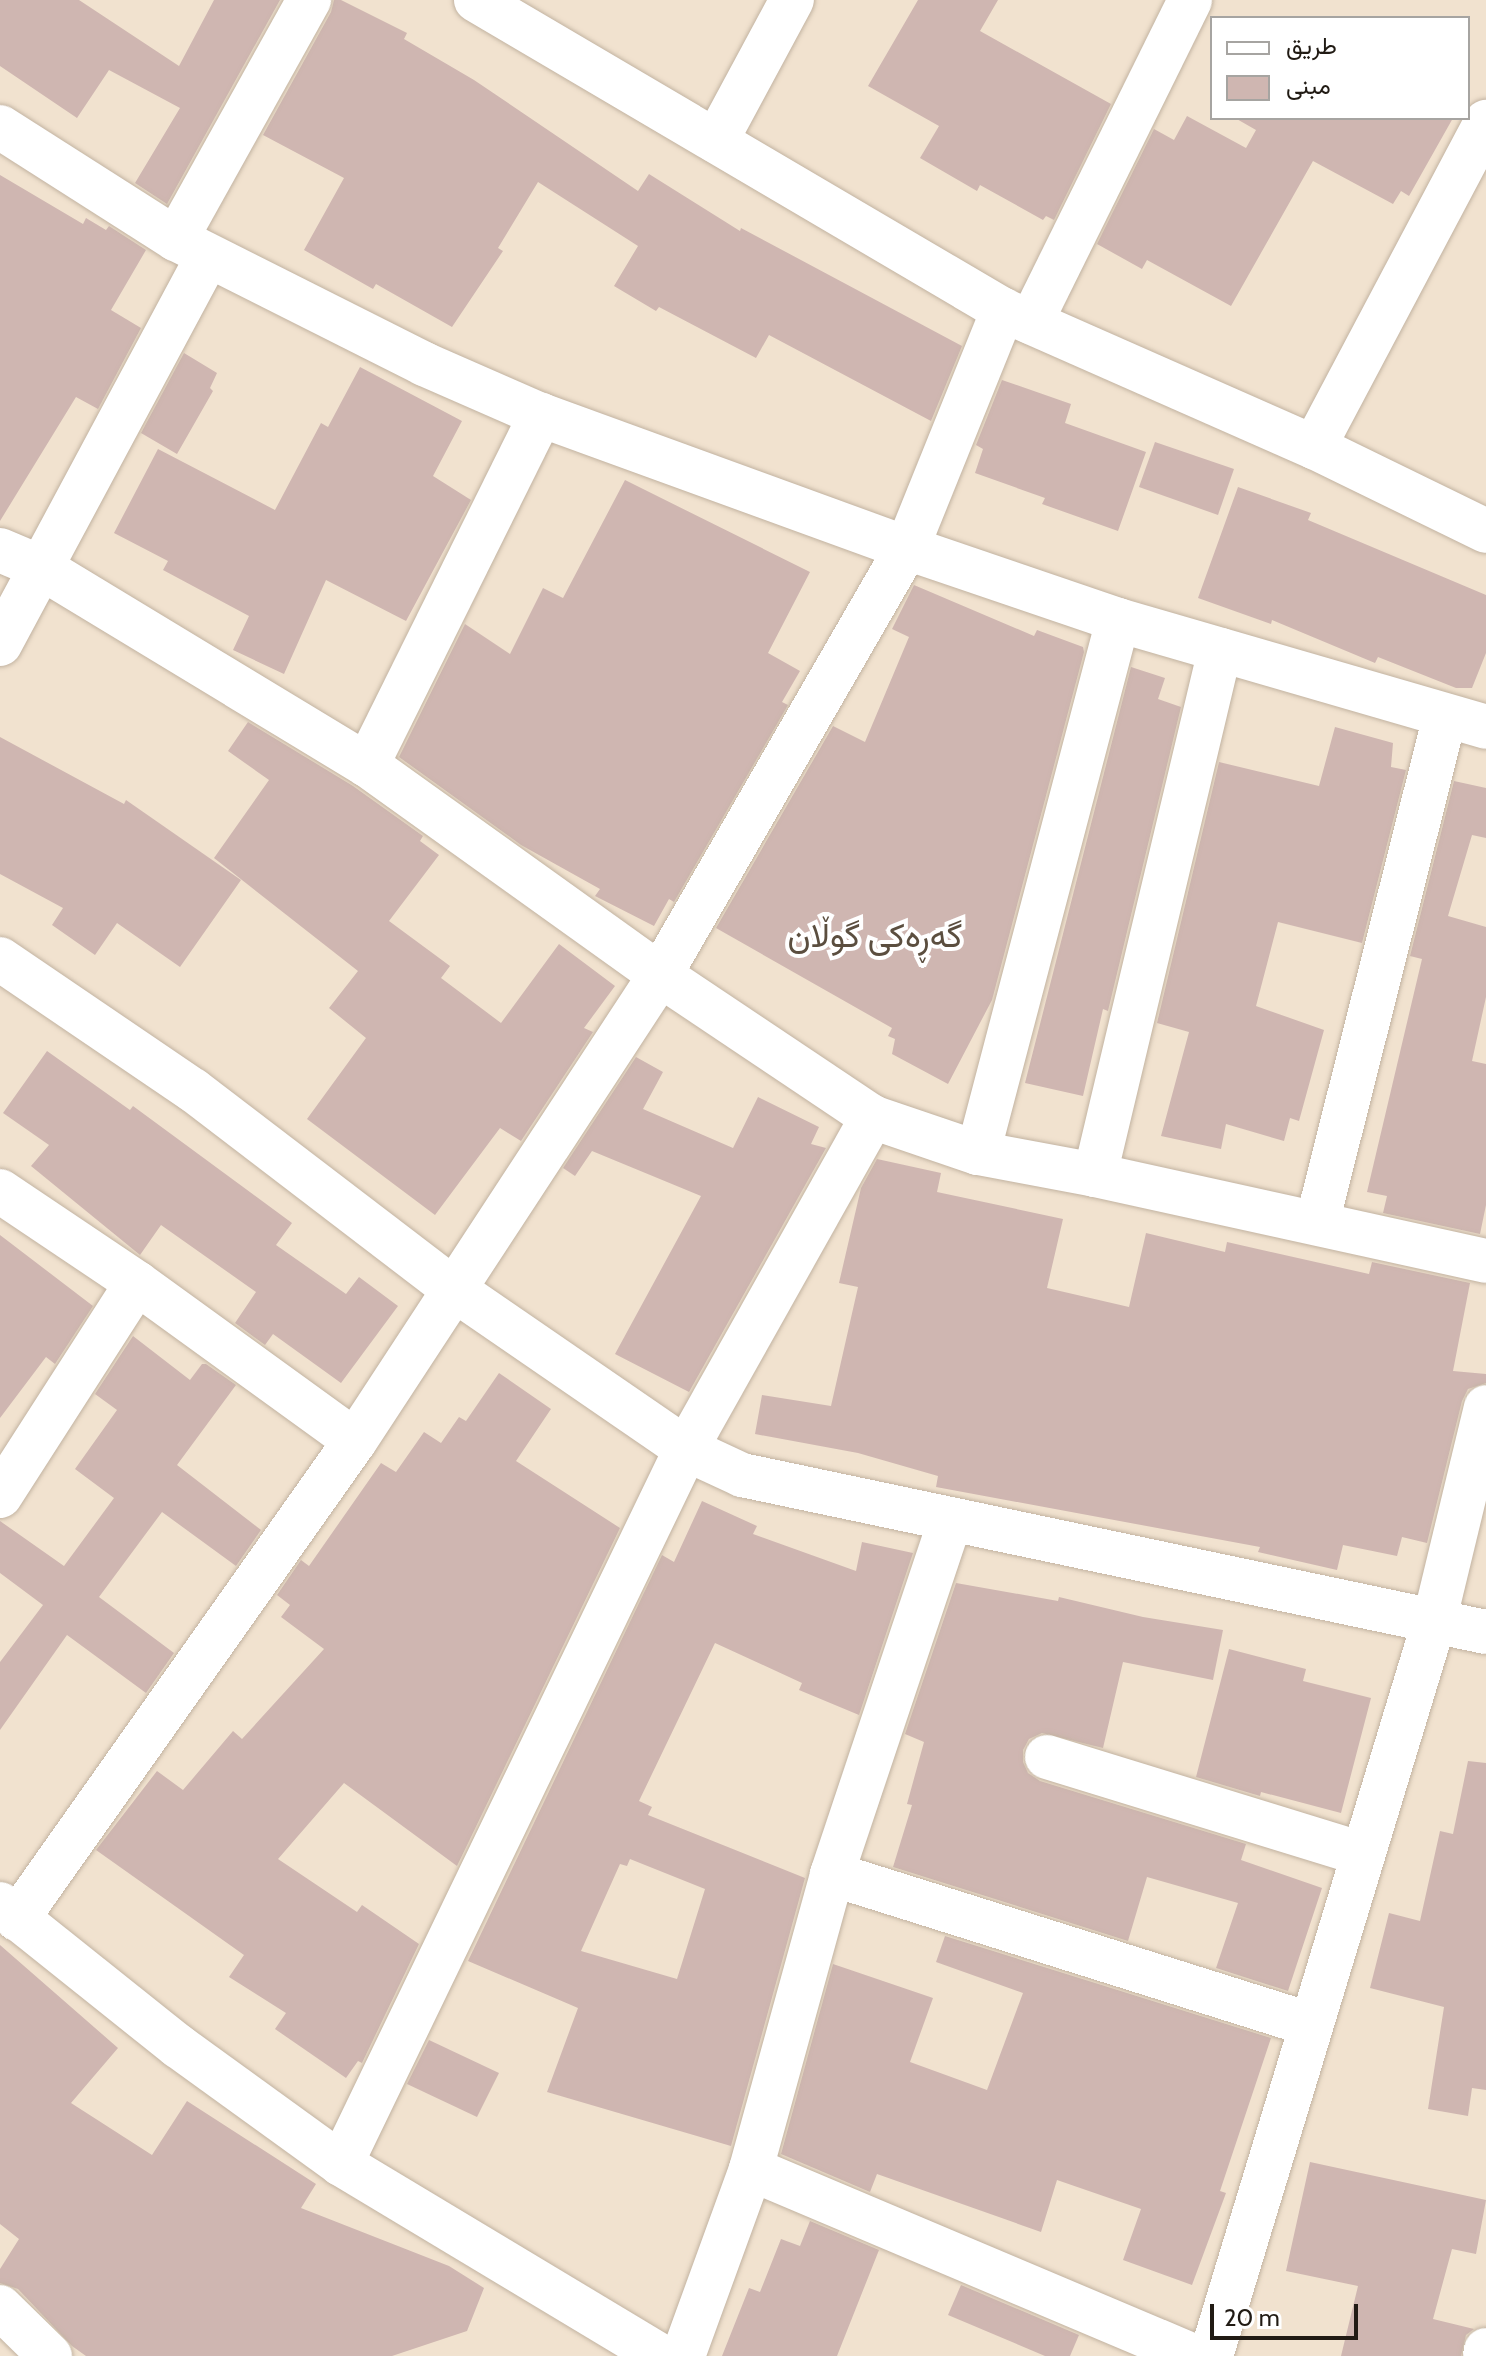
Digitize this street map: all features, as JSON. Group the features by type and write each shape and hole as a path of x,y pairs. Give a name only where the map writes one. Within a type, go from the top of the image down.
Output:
{"street":[{"path":"0,644 40,567 309,0"},
{"path":"476,0 1017,316 1314,447 1486,531"},
{"path":"716,141 792,0"},
{"path":"661,2356 341,2164 178,2046 8,1912 355,1441 660,975 907,548 1017,316 1190,0"},
{"path":"1314,447 1486,122"},
{"path":"3,135 192,247 424,364 541,415 907,548 1118,620 1486,727"},
{"path":"367,765 541,415"},
{"path":"0,550 40,567 367,765 660,975 872,1117 978,1153 1095,1175 1486,1261"},
{"path":"978,1153 1118,620"},
{"path":"1095,1175 1220,650"},
{"path":"1317,1223 1445,716"},
{"path":"0,959 193,1090 455,1290 686,1449 742,1475 1486,1632"},
{"path":"341,2164 686,1449 872,1117"},
{"path":"0,1191 137,1283 355,1441"},
{"path":"0,1496 137,1283"},
{"path":"1211,2356 1309,2024 1434,1622 1486,1407"},
{"path":"683,2356 751,2169 832,1874 951,1519"},
{"path":"1047,1757 1362,1854"},
{"path":"832,1874 1309,2024"},
{"path":"751,2169 1194,2356"},
{"path":"0,2307 50,2356"},
{"path":"1485,2356 1486,2350"}],"building":[{"path":"0,0 79,0 179,66 214,0 280,0 167,204 135,183 180,108 109,70 77,118 0,66"},
{"path":"334,0 341,0 407,33 404,39 474,80 638,191 649,174 740,231 741,228 962,346 931,421 769,335 756,358 659,307 656,311 614,286 638,246 538,182 498,248 503,251 452,327 376,284 373,289 304,250 344,178 263,135 331,12"},
{"path":"918,0 998,0 980,31 1111,104 1054,220 1046,216 1043,220 980,185 977,191 920,158 939,126 868,86"},
{"path":"1187,116 1246,148 1256,130 1238,120 1452,120 1409,196 1401,191 1393,204 1313,161 1231,306 1147,260 1142,269 1097,244 1154,129 1174,140"},
{"path":"0,175 83,224 86,218 106,230 109,226 146,250 111,310 141,328 98,409 76,397 0,521"},
{"path":"184,353 217,373 210,388 213,391 177,454 141,433"},
{"path":"360,367 462,421 433,476 471,500 406,621 326,580 284,674 233,650 249,616 163,570 168,561 114,533 158,449 275,510 321,423 328,427"},
{"path":"1002,380 1071,404 1065,423 1146,452 1118,531 1042,504 1045,498 975,473 983,449 976,445"},
{"path":"1155,442 1234,469 1218,515 1139,487"},
{"path":"625,480 810,572 768,653 800,671 782,702 788,705 674,902 669,899 654,926 595,896 600,889 521,845 399,757 465,624 510,654 543,588 563,598"},
{"path":"1238,487 1311,513 1308,520 1486,595 1486,653 1472,688 1456,688 1378,657 1375,663 1272,620 1271,624 1198,598"},
{"path":"914,585 1034,636 1037,630 1083,647 1084,652 992,1000 948,1084 892,1054 895,1039 888,1036 892,1028 716,928 833,726 865,742 909,637 892,629"},
{"path":"1131,667 1165,678 1158,699 1181,707 1108,1011 1103,1009 1083,1096 1025,1083"},
{"path":"248,722 353,786 423,836 420,841 439,855 389,921 450,966 441,978 501,1023 559,944 615,986 584,1028 593,1032 521,1141 500,1128 435,1215 307,1119 366,1038 329,1008 358,971 214,858 269,780 228,751"},
{"path":"1335,727 1393,743 1391,767 1406,770 1362,943 1278,922 1256,1006 1324,1030 1299,1121 1290,1118 1284,1141 1226,1124 1221,1149 1161,1136 1189,1032 1157,1023 1219,762 1319,786"},
{"path":"0,737 124,804 126,800 241,880 180,967 117,923 95,955 52,925 63,908 0,874"},
{"path":"1454,781 1486,788 1486,838 1472,835 1448,916 1486,927 1486,997 1472,1061 1486,1064 1486,1205 1480,1234 1383,1213 1387,1196 1367,1192 1422,959 1410,956"},
{"path":"47,1051 130,1110 133,1106 292,1223 276,1245 346,1294 359,1277 398,1306 341,1383 273,1334 265,1345 235,1323 256,1292 161,1225 140,1255 31,1166 49,1145 3,1113"},
{"path":"636,1057 663,1072 643,1109 733,1148 758,1097 819,1127 811,1144 826,1148 689,1392 615,1354 701,1196 592,1151 575,1176 563,1168"},
{"path":"877,1159 941,1173 937,1192 1063,1219 1047,1288 1129,1307 1146,1233 1225,1252 1227,1242 1369,1274 1372,1262 1470,1283 1453,1371 1486,1374 1486,1383 1468,1389 1462,1401 1427,1543 1402,1537 1397,1556 1343,1545 1337,1570 1258,1552 1260,1547 936,1487 938,1476 858,1453 755,1434 762,1395 831,1406 858,1287 839,1283 861,1188"},
{"path":"0,1235 93,1306 55,1364 46,1357 0,1418"},
{"path":"133,1336 190,1380 202,1364 206,1364 236,1385 177,1465 261,1530 236,1566 162,1512 99,1597 174,1653 146,1693 67,1635 0,1730 0,1662 43,1605 0,1573 0,1521 64,1566 114,1498 75,1469 117,1410 95,1394"},
{"path":"499,1373 551,1409 516,1461 620,1528 457,1866 344,1783 278,1859 357,1912 362,1905 419,1944 362,2063 358,2061 346,2078 275,2029 286,2013 229,1977 244,1955 96,1850 157,1771 183,1790 233,1731 242,1739 324,1649 281,1617 290,1605 277,1595 301,1560 309,1566 381,1463 396,1472 424,1432 441,1443 459,1417 466,1421"},
{"path":"702,1501 757,1526 753,1534 856,1571 862,1542 913,1553 859,1715 799,1690 802,1683 715,1643 639,1801 652,1807 648,1815 805,1878 731,2146 547,2092 578,2008 468,1961 662,1555 674,1562","holes":["630,1859 705,1889 677,1979 581,1951 620,1864 627,1866"]},
{"path":"956,1583 1058,1601 1059,1597 1143,1617 1223,1630 1213,1680 1123,1662 1103,1748 1042,1733 1029,1739 1023,1750 1023,1762 1028,1773 1040,1781 1246,1844 1241,1860 1322,1888 1288,1991 1216,1968 1238,1903 1147,1877 1128,1941 893,1867 912,1805 907,1804 924,1742 905,1734"},
{"path":"1229,1649 1306,1669 1303,1681 1371,1698 1341,1813 1261,1792 1260,1796 1196,1777"},
{"path":"1468,1761 1486,1763 1486,2090 1472,2088 1468,2116 1428,2109 1444,2007 1370,1988 1389,1913 1420,1921 1440,1831 1453,1834"},
{"path":"945,1936 1271,2038 1220,2191 1226,2193 1192,2285 1123,2260 1141,2209 1057,2180 1041,2232 877,2174 870,2192 781,2154 833,1964 933,1998 910,2062 987,2090 1023,1993 936,1962"},
{"path":"0,1945 118,2048 71,2103 152,2155 187,2101 316,2184 301,2208 449,2266 484,2288 467,2331 392,2356 86,2356 72,2346 18,2289 0,2283 0,2269 19,2239 0,2224"},
{"path":"429,2040 499,2073 477,2117 407,2084"},
{"path":"1310,2162 1486,2200 1476,2254 1452,2249 1433,2319 1474,2329 1466,2335 1461,2356 1341,2356 1358,2286 1286,2271"},
{"path":"810,2221 879,2250 837,2356 722,2356 749,2288 760,2292 781,2239 800,2246"},
{"path":"961,2285 1079,2335 1070,2356 1045,2356 948,2315"}],"district":[{"name":"گەڕەکی گوڵان","path":"875,936"}]}
